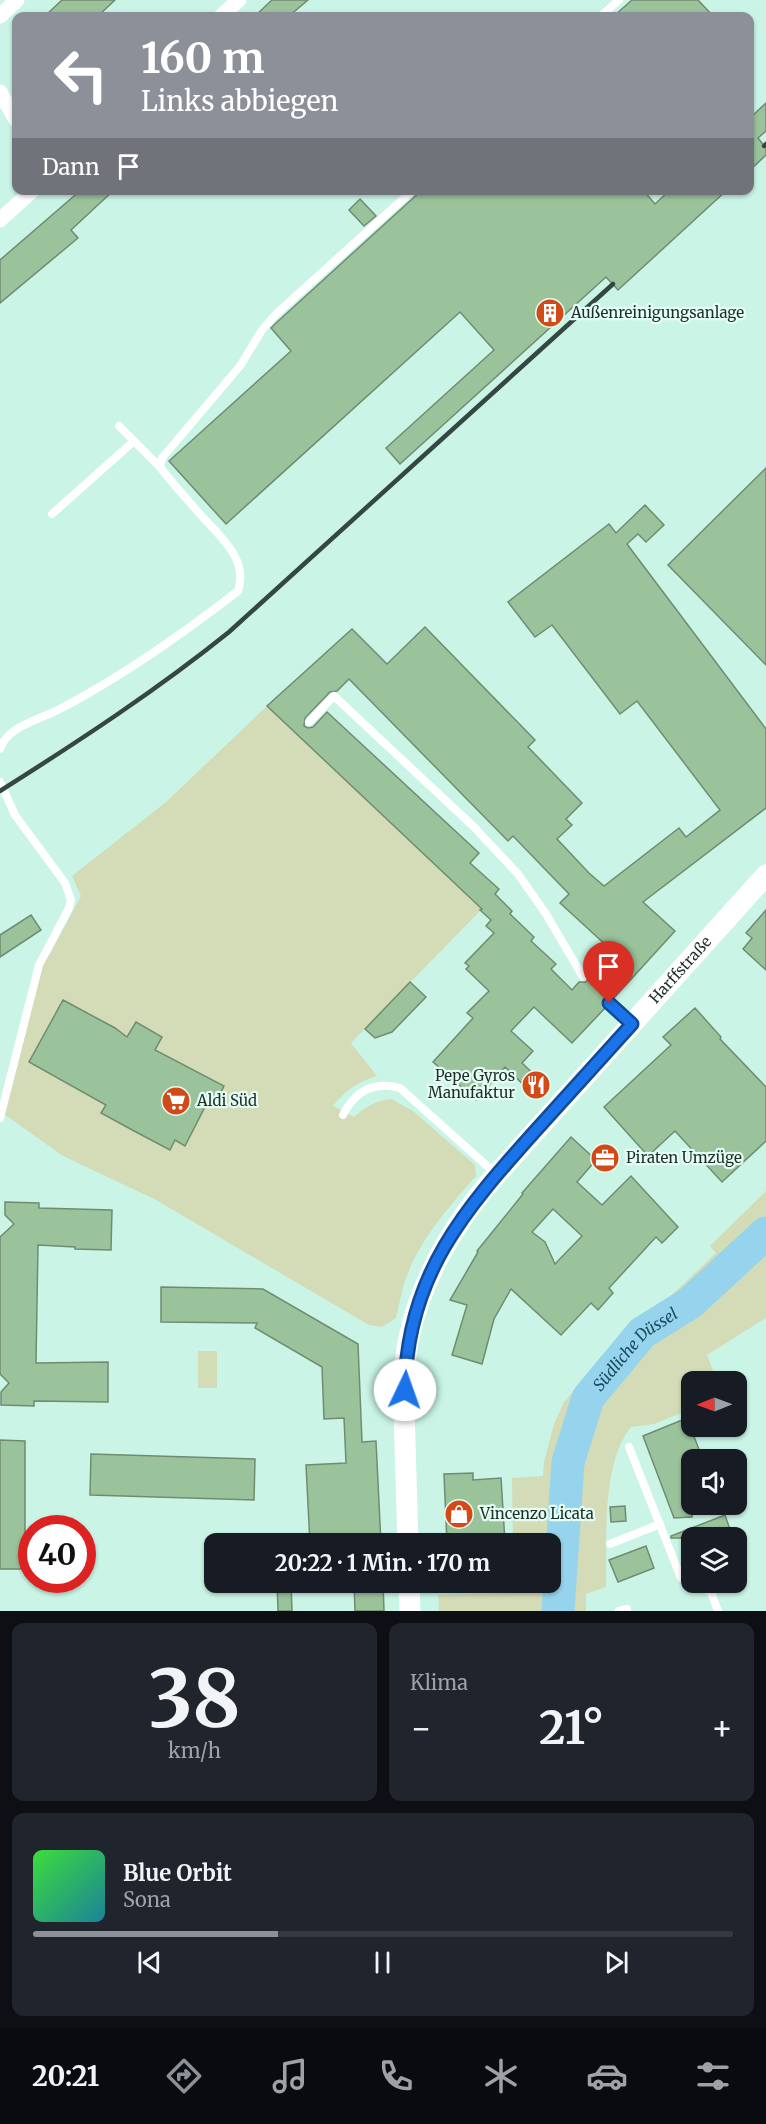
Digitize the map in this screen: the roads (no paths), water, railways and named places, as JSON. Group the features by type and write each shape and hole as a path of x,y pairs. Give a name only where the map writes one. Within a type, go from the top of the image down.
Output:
{"street":[{"path":"0,16 18,0"},
{"path":"226,12 239,0"},
{"path":"0,92 12,113"},
{"path":"0,220 28,195"},
{"name":"Harffstraße","path":"408,1533 404,1395 408,1342 423,1292 443,1247 463,1216 497,1174 766,875"},
{"path":"409,1593 410,1611"}],"lane":[{"path":"606,12 619,0"},
{"path":"160,467 162,458 240,366 262,330 275,315 407,195"},
{"path":"0,750 7,736 126,670 183,633 238,591 241,583 240,573 228,543 160,467 119,426"},
{"path":"52,514 134,441"},
{"path":"309,722 334,696 473,826 518,874 546,914 583,977"},
{"path":"0,782 21,825 64,883 71,900 39,965 0,1118"},
{"path":"609,1003 632,1024"},
{"path":"343,1115 348,1104 368,1088 389,1085 400,1088 497,1174"},
{"path":"629,1447 681,1578 711,1592 718,1611"},
{"path":"610,1544 660,1524"}],"waterway":[{"name":"Südliche Düssel","path":"558,1611 568,1462 588,1398 642,1333 690,1303 766,1233"}],"railway":[{"path":"0,791 117,714 229,632 613,284"}],"place":[{"name":"Außenreinigungsanlage","path":"550,313"},
{"name":"Pepe Gyros Manufaktur","path":"536,1085"},
{"name":"Aldi Süd","path":"176,1101"},
{"name":"Piraten Umzüge","path":"605,1158"},
{"name":"Vincenzo Licata","path":"459,1514"}]}
